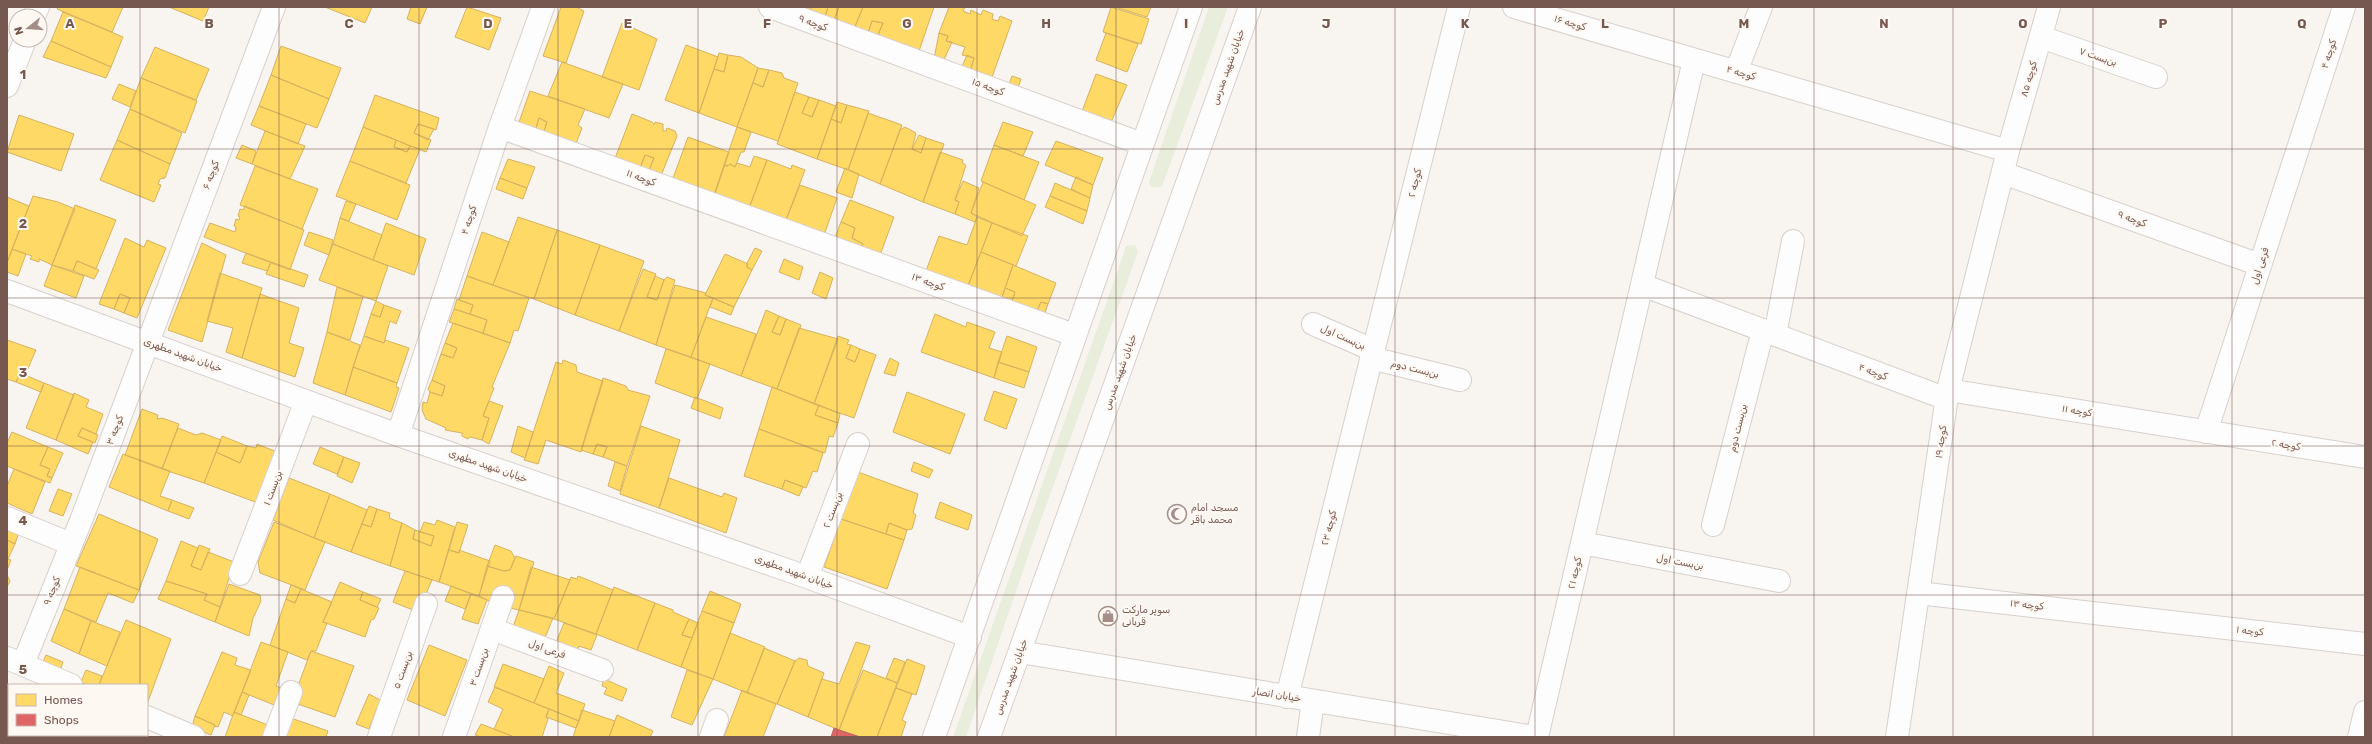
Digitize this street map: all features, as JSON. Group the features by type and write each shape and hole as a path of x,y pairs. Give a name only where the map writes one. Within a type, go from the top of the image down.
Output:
{"street":[{"name":"کوچه ۶","path":"148,342 274,7"},
{"name":"کوچه ۴","path":"398,435 500,127 543,7"},
{"name":"کوچه ۹","path":"770,7 833,30"},
{"path":"934,737 1074,335 1191,7"},
{"name":"خیابان شهید مدرس","path":"989,737 1250,7"},
{"name":"کوچه ۲","path":"1372,354 1459,7"},
{"name":"کوچه ۱۶","path":"1514,7 1694,60"},
{"path":"1736,72 1761,7"},
{"name":"کوچه ۸۵","path":"2008,152 2049,7"},
{"name":"کوچه ۴","path":"2314,100 2344,7"},
{"name":"کوچه ۱۵","path":"833,30 1142,144"},
{"name":"بن‌بست ۷","path":"2041,37 2156,77"},
{"path":"7,86 22,48"},
{"name":"کوچه ۴","path":"1694,60 2008,152"},
{"path":"1642,285 1694,60"},
{"name":"فرعی اول","path":"2206,432 2314,100"},
{"name":"کوچه ۱۱","path":"500,127 782,229"},
{"name":"کوچه ۱۹","path":"1897,737 1947,395 2008,152"},
{"name":"کوچه ۹","path":"2003,173 2260,265"},
{"name":"کوچه ۱۳","path":"782,229 1074,335"},
{"path":"1769,333 1794,241"},
{"name":"کوچه ۴","path":"1642,285 1769,333 1947,395"},
{"name":"کوچه ۲۱","path":"1537,737 1642,285"},
{"name":"خیابان شهید مطهری","path":"7,291 398,435 807,577 970,637"},
{"name":"بن‌بست اول","path":"1313,324 1372,354"},
{"name":"بن‌بست دوم","path":"1713,525 1769,333"},
{"name":"کوچه ۳","path":"82,518 148,342"},
{"name":"بن‌بست دوم","path":"1372,354 1460,380"},
{"name":"کوچه ۲۳","path":"1287,697 1372,354"},
{"name":"کوچه ۱۱","path":"1947,395 2206,432"},
{"name":"بن‌بست ۱","path":"240,574 306,401"},
{"name":"کوچه ۲","path":"2206,432 2365,457"},
{"name":"بن‌بست ۲","path":"807,577 858,444"},
{"path":"7,518 72,544"},
{"name":"کوچه ۹","path":"69,684 15,661 72,544 82,518"},
{"name":"بن‌بست اول","path":"1582,543 1779,581"},
{"name":"کوچه ۱۳","path":"1918,593 2135,618"},
{"name":"بن‌بست ۳","path":"454,737 502,597"},
{"name":"بن‌بست ۵","path":"379,737 426,604"},
{"name":"کوچه ۱","path":"2135,618 2365,644"},
{"name":"فرعی اول","path":"492,629 602,670"},
{"name":"خیابان انصار","path":"1020,652 1510,735 1534,737"},
{"path":"274,737 291,692"},
{"path":"1308,737 1313,701"},
{"path":"2359,737 2365,712"},
{"path":"148,717 194,737"}],"green space":[{"path":"1209,7 1228,7 1164,181 1161,187 1151,187 1149,182"},
{"path":"1135,245 1138,252 1034,539 966,737 953,737 1126,246"}],"building: Homes":[{"path":"58,7 123,7 112,32 57,9"},
{"path":"169,7 209,7 203,21"},
{"path":"325,7 372,7 365,23"},
{"path":"411,7 427,7 420,24 407,19"},
{"path":"467,7 501,18 489,50 455,37"},
{"path":"561,7 576,7 584,11 566,63 543,56"},
{"path":"790,7 812,7 809,14"},
{"path":"812,7 828,7 824,20 809,14"},
{"path":"828,7 839,7 833,23 824,20"},
{"path":"839,7 863,7 854,29 833,23"},
{"path":"863,7 934,7 918,54 876,40 883,23 872,21 867,36 854,29"},
{"path":"949,7 965,7 963,11 970,14 971,10 981,15 983,10 993,14 992,19 998,21 1000,16 1012,21 991,80 970,72 974,58 962,55 965,47 946,41 948,36 939,33"},
{"path":"1111,7 1149,19 1141,44 1103,32"},
{"path":"1115,7 1151,7 1147,17"},
{"path":"63,12 123,37 111,67 51,41"},
{"path":"872,21 883,23 876,40 867,36"},
{"path":"622,23 657,39 639,90 602,77"},
{"path":"939,33 948,36 946,41 952,42 943,62 934,59"},
{"path":"1106,33 1138,44 1127,72 1096,60"},
{"path":"51,41 111,67 106,78 43,57"},
{"path":"686,45 718,57 699,113 665,100"},
{"path":"281,46 341,68 329,99 271,75"},
{"path":"155,47 209,69 196,100 141,78"},
{"path":"719,53 728,55 724,72 714,69"},
{"path":"728,55 741,57 758,68 737,127 699,113 714,69 724,72"},
{"path":"967,55 974,58 970,72 961,69"},
{"path":"562,62 623,84 609,118 548,96"},
{"path":"758,68 769,70 763,87 753,83"},
{"path":"769,70 782,73 784,78 798,83 778,141 737,127 753,83 763,87"},
{"path":"1096,74 1127,85 1112,120 1107,122 1081,114"},
{"path":"271,75 329,99 317,128 259,106"},
{"path":"1012,76 1021,79 1017,91 1008,87"},
{"path":"141,78 197,101 185,133 130,109"},
{"path":"119,84 136,91 130,107 112,99"},
{"path":"530,91 585,109 578,125 582,128 575,146 543,134 547,122 539,118 535,131 518,125"},
{"path":"795,92 809,97 802,113 812,117 819,100 836,106 817,159 777,144"},
{"path":"375,95 439,118 436,130 418,124 414,133 431,140 426,152 363,127"},
{"path":"809,97 819,100 812,117 802,113"},
{"path":"837,102 847,105 841,123 831,119"},
{"path":"847,105 869,111 848,170 817,159 831,119 841,123"},
{"path":"259,106 306,124 298,144 251,125"},
{"path":"130,109 182,133 170,164 117,140"},
{"path":"868,113 902,125 880,184 848,170"},
{"path":"632,114 652,122 654,125 655,122 663,124 663,131 666,131 667,128 675,131 677,136 660,178 648,173 654,158 645,155 639,171 614,161"},
{"path":"19,115 74,134 61,171 7,152"},
{"path":"539,118 547,122 543,134 535,131"},
{"path":"1003,122 1033,132 1023,156 994,145"},
{"path":"418,124 434,129 428,140 414,133"},
{"path":"363,127 396,140 394,147 407,152 410,146 420,149 406,183 350,161"},
{"path":"737,127 751,132 744,152 741,152 735,167 730,164 728,166 724,165"},
{"path":"905,127 916,133 912,149 921,153 926,138 944,144 923,202 880,184 900,130"},
{"path":"265,131 305,146 290,179 252,164"},
{"path":"919,135 926,138 921,153 912,149"},
{"path":"688,137 729,152 713,200 672,181"},
{"path":"117,140 170,164 165,178 160,179 158,184 161,185 154,202 100,180"},
{"path":"396,140 410,146 407,152 394,147"},
{"path":"1056,141 1103,158 1093,185 1045,165"},
{"path":"242,145 256,151 252,164 236,158"},
{"path":"994,145 1039,162 1024,200 981,181"},
{"path":"940,152 963,160 962,163 966,165 955,200 959,202 955,214 923,202"},
{"path":"645,155 654,158 648,173 639,171"},
{"path":"754,156 767,160 748,211 713,198 724,165 728,166 730,164 735,167 737,163 750,167"},
{"path":"508,159 535,167 527,188 500,178"},
{"path":"767,160 791,169 792,165 805,170 784,225 748,211"},
{"path":"350,161 410,185 397,220 336,196"},
{"path":"255,166 318,189 302,229 240,205"},
{"path":"845,168 859,174 852,198 836,192"},
{"path":"1076,177 1093,185 1090,198 1071,189"},
{"path":"500,178 527,188 523,199 496,189"},
{"path":"963,181 979,188 971,213 977,217 975,222 955,214 959,202 955,200"},
{"path":"983,182 1036,205 1022,236 971,213"},
{"path":"1055,183 1090,198 1087,211 1050,196"},
{"path":"800,185 837,198 823,238 784,225"},
{"path":"33,196 58,202 75,209 52,265 39,259 39,262 30,259 32,256 12,249"},
{"path":"1050,196 1087,211 1083,224 1045,207"},
{"path":"7,197 29,206 7,263"},
{"path":"850,200 894,217 879,258 860,252 863,244 852,238 855,228 841,222"},
{"path":"346,201 356,204 349,221 340,218"},
{"path":"75,205 116,220 96,269 77,261 73,271 52,265"},
{"path":"245,206 304,230 290,270 204,237 210,223 235,232 236,227 234,226 236,219 239,220 240,217 238,216 240,209 243,210"},
{"path":"518,217 557,230 534,299 493,285"},
{"path":"977,217 992,223 966,291 923,279 939,236 967,245"},
{"path":"340,218 382,235 373,260 333,244"},
{"path":"841,222 855,228 852,238 863,244 860,252 833,243"},
{"path":"386,223 426,239 414,275 373,260"},
{"path":"992,223 1028,236 1016,266 981,252"},
{"path":"557,230 600,245 575,315 534,299"},
{"path":"309,232 333,240 329,255 304,245"},
{"path":"482,232 509,242 493,285 467,276"},
{"path":"125,238 144,247 147,240 166,248 137,318 124,313 130,298 120,294 114,309 99,304"},
{"path":"202,243 226,255 202,342 168,330"},
{"path":"333,244 388,266 376,301 319,280"},
{"path":"600,245 644,261 619,331 575,315"},
{"path":"755,248 762,251 752,270 747,267 747,263"},
{"path":"12,249 26,254 18,276 7,272 7,263"},
{"path":"981,252 1013,265 1000,303 966,291"},
{"path":"246,253 271,262 267,271 242,263"},
{"path":"725,254 748,264 747,267 752,270 734,307 705,295"},
{"path":"784,259 803,267 799,280 779,272"},
{"path":"77,261 99,270 94,279 73,271"},
{"path":"271,262 308,275 304,287 266,274"},
{"path":"52,265 84,276 76,298 44,286"},
{"path":"1013,265 1056,283 1048,304 1041,302 1035,315 1010,307 1015,292 1005,288"},
{"path":"643,269 656,274 647,297 657,300 664,280 667,277 675,280 656,345 619,331"},
{"path":"820,272 833,278 826,299 812,293"},
{"path":"220,273 262,288 242,358 226,352 233,328 207,321"},
{"path":"467,276 529,298 518,331 514,330 510,343 483,333 487,320 470,314 473,305 459,300"},
{"path":"655,276 664,280 657,300 647,297"},
{"path":"675,285 706,293 705,295 713,298 691,357 656,345"},
{"path":"337,287 363,297 350,340 327,332"},
{"path":"1005,288 1015,292 1010,307 1000,303"},
{"path":"120,294 130,298 124,313 114,309"},
{"path":"260,294 299,308 289,343 304,348 295,377 242,358"},
{"path":"713,298 734,307 731,315 710,307"},
{"path":"457,299 473,305 470,314 454,309"},
{"path":"376,301 384,305 380,317 371,314"},
{"path":"1041,302 1048,304 1043,318 1035,315"},
{"path":"384,305 401,311 396,324 390,321 384,343 364,336 371,314 380,317"},
{"path":"454,309 487,320 483,333 449,322"},
{"path":"766,310 779,316 772,332 780,335 786,319 801,325 777,389 741,376"},
{"path":"935,314 966,327 967,322 995,332 989,348 1002,352 994,378 921,352"},
{"path":"779,316 786,319 780,335 772,332"},
{"path":"706,317 756,334 741,376 691,357"},
{"path":"453,323 510,343 492,387 494,388 483,416 489,418 482,440 470,437 468,439 462,436 462,433 445,430 446,428 426,419 422,410 423,402 427,403 430,392 442,396 445,386 432,380 441,354 453,358 457,348 445,343"},
{"path":"799,328 838,339 814,404 777,389"},
{"path":"327,332 360,345 345,395 313,383"},
{"path":"364,336 384,343 385,340 409,348 397,383 353,367"},
{"path":"838,336 849,340 847,344 851,345 846,358 855,362 860,349 876,355 854,418 814,404"},
{"path":"1007,336 1037,347 1029,372 998,362"},
{"path":"7,340 36,350 25,375 20,373 16,382 7,379"},
{"path":"445,343 457,348 453,358 441,354"},
{"path":"851,345 860,349 855,362 846,358"},
{"path":"666,349 710,364 697,399 655,383"},
{"path":"890,358 899,363 895,376 884,373"},
{"path":"563,360 576,365 577,372 603,381 581,452 546,440 538,464 524,460 556,362 562,364"},
{"path":"998,362 1029,372 1024,388 994,378"},
{"path":"353,367 397,383 396,387 399,388 391,412 345,395"},
{"path":"20,373 44,383 41,392 16,382"},
{"path":"603,378 626,386 628,390 650,396 627,466 603,457 607,447 597,444 593,454 581,450"},
{"path":"432,380 445,386 442,396 430,392 428,389"},
{"path":"44,383 74,395 56,440 26,428"},
{"path":"772,387 819,405 815,415 838,423 833,437 829,436 825,453 759,429"},
{"path":"994,391 1017,399 1006,429 984,420"},
{"path":"907,392 965,414 950,454 893,432"},
{"path":"74,393 89,400 86,407 103,414 96,434 82,428 78,436 93,442 88,454 56,440"},
{"path":"695,397 723,408 720,419 691,408"},
{"path":"489,401 503,406 489,444 482,440 489,418 483,416"},
{"path":"819,405 840,414 838,423 815,415"},
{"path":"142,409 158,415 157,419 162,418 179,424 162,469 125,455"},
{"path":"518,426 533,432 525,458 511,452"},
{"path":"641,426 680,440 659,508 620,494"},
{"path":"82,428 98,435 95,443 78,436"},
{"path":"178,428 196,435 202,433 221,440 204,483 162,469"},
{"path":"759,429 823,453 817,472 813,471 806,488 785,480 782,489 744,476"},
{"path":"12,432 48,447 40,465 50,469 47,476 52,478 50,483 7,466 7,443"},
{"path":"222,436 247,446 240,463 216,452"},
{"path":"257,444 277,452 258,503 204,483 216,452 240,463 247,446 256,448"},
{"path":"597,444 607,447 603,457 593,454"},
{"path":"48,447 63,453 52,478 47,476 50,469 40,465"},
{"path":"320,447 344,457 337,474 313,464"},
{"path":"123,454 170,471 160,496 172,500 168,511 109,487"},
{"path":"344,457 360,463 352,483 337,476"},
{"path":"615,462 627,466 620,491 608,486"},
{"path":"914,462 933,470 929,478 911,471"},
{"path":"14,469 45,482 32,514 7,503 7,486"},
{"path":"858,472 918,494 913,513 916,515 912,529 907,530 889,523 886,534 841,519"},
{"path":"289,478 330,494 314,538 273,520"},
{"path":"669,478 722,497 724,493 737,498 726,533 659,508"},
{"path":"785,480 803,487 799,496 782,489"},
{"path":"58,489 72,494 63,516 49,511"},
{"path":"330,494 367,510 351,552 314,538"},
{"path":"172,500 194,508 189,519 168,511"},
{"path":"940,502 972,515 968,530 935,518"},
{"path":"369,506 377,509 371,527 362,524"},
{"path":"377,509 390,513 389,518 402,523 390,566 351,552 362,524 371,527"},
{"path":"99,514 158,539 139,590 76,566"},
{"path":"841,519 904,540 887,589 824,567"},
{"path":"437,520 455,527 439,582 390,566 402,523 415,530 413,539 431,546 434,536 420,532 424,522 435,525"},
{"path":"274,522 325,542 305,590 260,573 258,562"},
{"path":"457,522 468,525 459,553 449,550"},
{"path":"889,523 907,530 904,540 886,534"},
{"path":"7,527 19,532 15,544 7,540"},
{"path":"415,530 434,536 431,546 413,539"},
{"path":"7,540 15,544 8,559 7,559"},
{"path":"181,541 198,548 191,566 201,570 208,552 234,562 220,607 204,600 207,594 166,581"},
{"path":"199,545 210,549 201,570 191,566"},
{"path":"495,545 511,551 515,558 510,570 504,571 487,566"},
{"path":"449,550 459,553 459,550 490,561 479,596 439,582"},
{"path":"516,556 534,562 519,610 498,605 503,590 496,588 491,602 479,596 487,566 504,571 510,570"},
{"path":"7,559 11,560 7,570"},
{"path":"80,567 139,590 133,603 108,593 96,622 64,609"},
{"path":"531,567 570,580 554,619 519,610"},
{"path":"405,571 432,580 418,612 393,602"},
{"path":"7,575 10,581 7,587"},
{"path":"578,576 613,590 596,634 554,619 571,577 577,579"},
{"path":"166,581 207,594 204,600 220,607 215,622 158,599"},
{"path":"340,582 363,592 360,600 379,608 374,619 371,620 365,637 323,622"},
{"path":"229,584 260,595 261,601 253,618 249,636 215,622"},
{"path":"291,585 301,589 295,603 286,599"},
{"path":"451,586 471,594 465,609 445,601"},
{"path":"614,587 655,603 637,650 596,634"},
{"path":"301,589 332,602 323,622 327,623 316,651 311,651 307,660 270,645 286,599 295,603"},
{"path":"710,591 741,604 734,623 702,611"},
{"path":"363,592 381,599 377,607 360,600"},
{"path":"471,594 487,600 478,624 462,619"},
{"path":"655,603 673,610 673,612 689,619 682,635 692,638 681,667 637,650"},
{"path":"64,609 91,621 79,654 51,641"},
{"path":"519,610 553,618 540,650 509,639"},
{"path":"702,611 734,623 713,679 681,667"},
{"path":"689,619 698,623 692,638 682,635"},
{"path":"126,620 171,639 148,701 148,684 99,684"},
{"path":"91,621 120,632 107,666 79,654"},
{"path":"564,623 597,635 591,650 579,646 573,663 551,655"},
{"path":"730,633 765,647 747,693 713,679"},
{"path":"261,642 288,652 276,686 286,690 279,707 242,692"},
{"path":"856,642 870,646 839,730 808,717 822,679 839,684"},
{"path":"429,645 467,660 445,716 407,700"},
{"path":"764,648 795,661 777,704 747,693"},
{"path":"311,651 354,666 335,717 292,702"},
{"path":"222,652 237,658 235,665 251,670 233,716 224,712 218,727 195,716"},
{"path":"46,655 63,662 60,671 43,662"},
{"path":"799,658 807,660 808,666 824,673 808,717 777,704 795,661"},
{"path":"894,658 905,662 897,683 886,678"},
{"path":"907,659 925,666 916,695 896,688"},
{"path":"503,664 544,679 534,703 494,687"},
{"path":"549,666 564,673 556,693 585,704 579,721 534,703"},
{"path":"86,670 102,676 99,684 85,684 81,682"},
{"path":"687,670 713,679 692,725 671,717"},
{"path":"863,670 897,683 877,737 860,737 839,730"},
{"path":"604,679 627,689 622,701 604,694 607,688 602,686"},
{"path":"495,687 549,709 546,717 548,719 542,737 514,737 494,729 503,709 488,702"},
{"path":"896,688 912,694 902,720 906,722 901,737 877,737"},
{"path":"742,690 776,704 763,737 724,737"},
{"path":"242,692 249,695 241,715 234,712"},
{"path":"369,694 380,700 369,729 356,724"},
{"path":"549,709 579,721 576,728 546,717"},
{"path":"582,710 615,721 609,737 573,737"},
{"path":"234,712 273,727 270,737 225,737"},
{"path":"617,715 653,731 650,737 609,737"},
{"path":"195,716 215,725 211,735 192,727"},
{"path":"288,717 328,731 326,737 280,737"},
{"path":"481,724 514,737 481,737 475,735"}],"building: Shops":[{"path":"834,728 839,730 860,737 831,737"}],"place":[{"name":"مسجد امام محمد باقر","path":"1177,514"},
{"name":"سوپر مارکت قربانی","path":"1108,616"}]}
